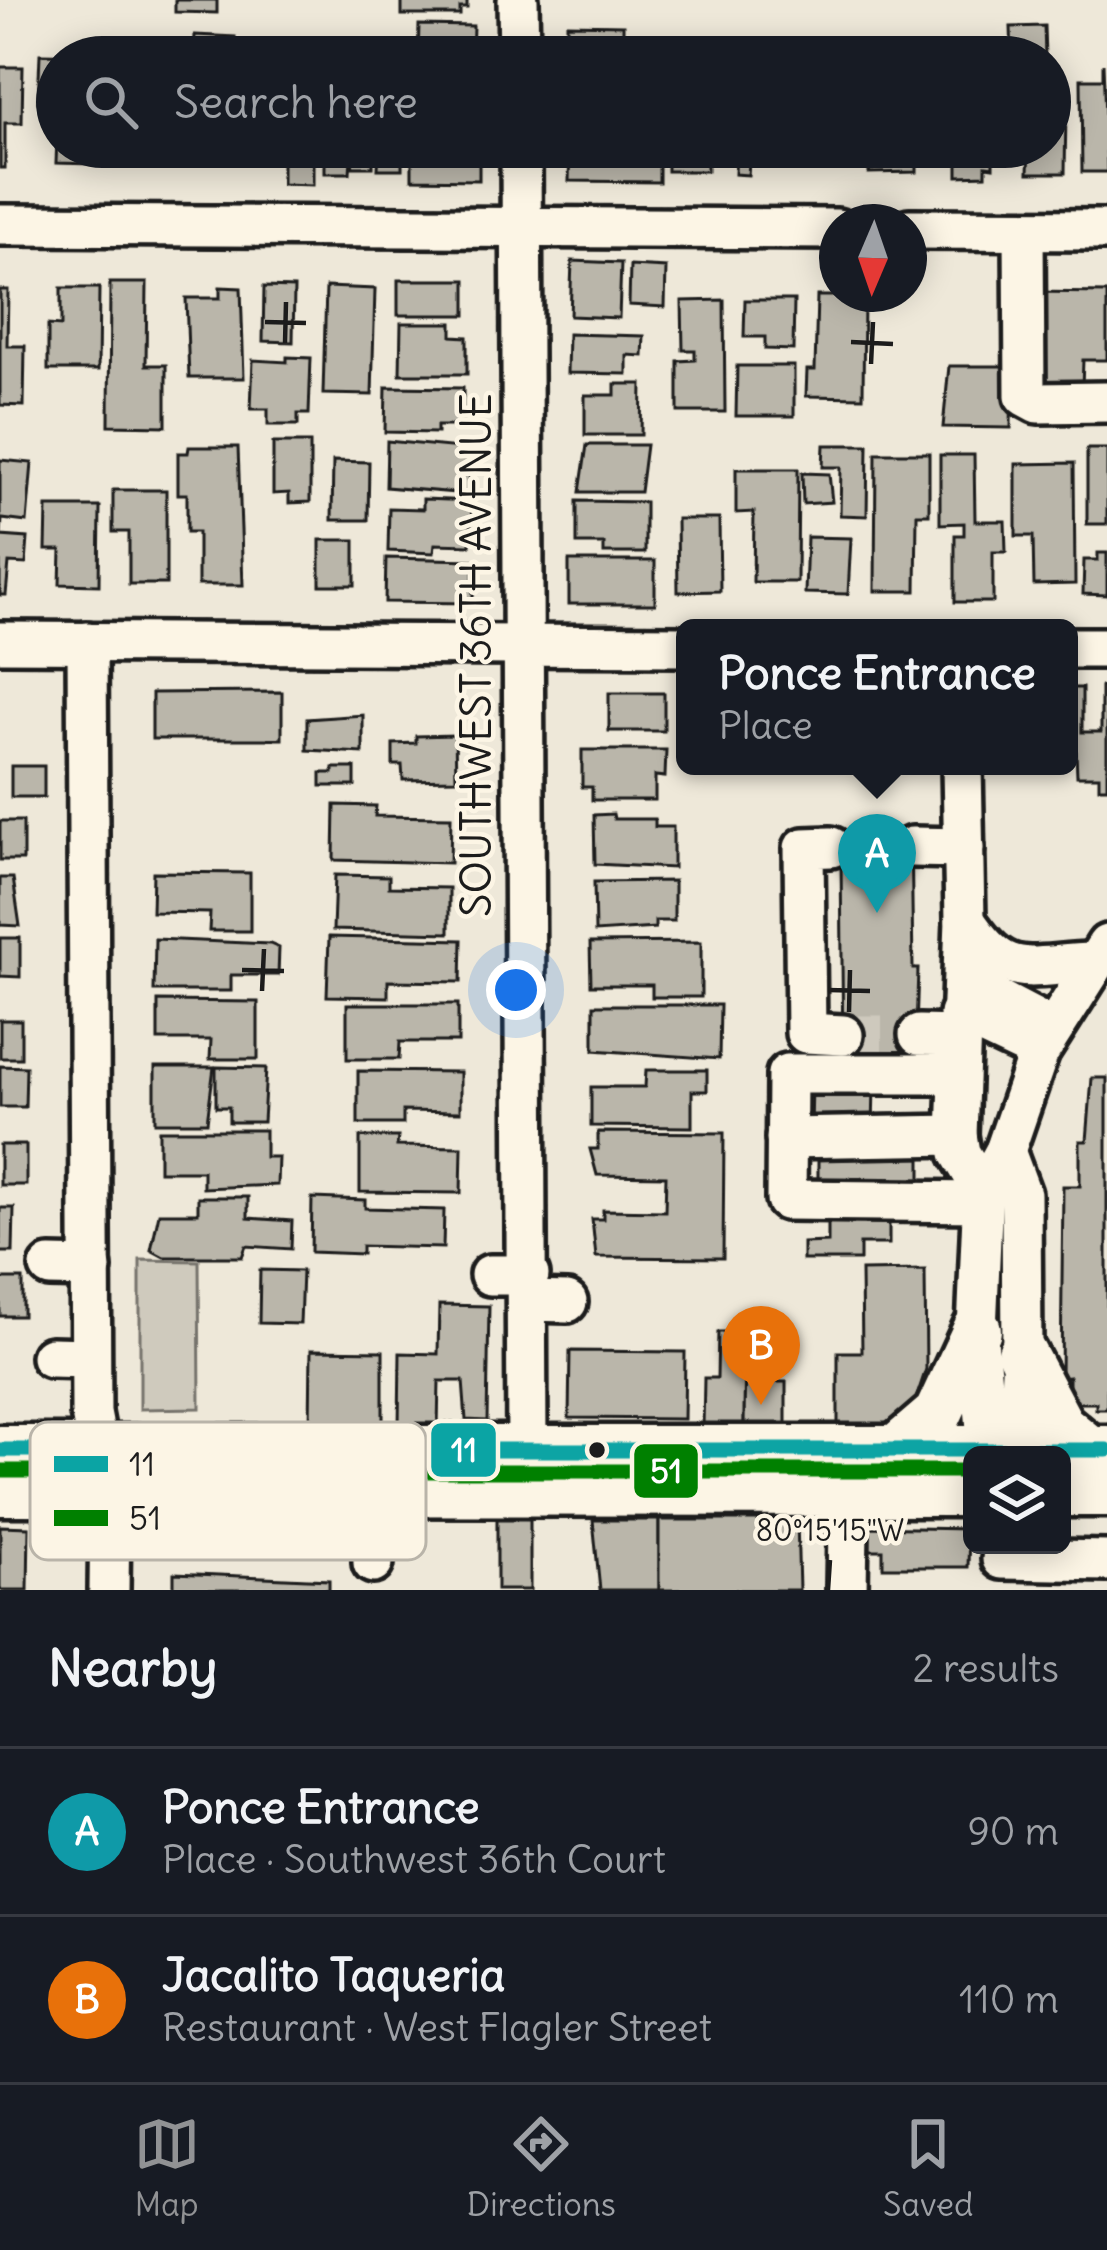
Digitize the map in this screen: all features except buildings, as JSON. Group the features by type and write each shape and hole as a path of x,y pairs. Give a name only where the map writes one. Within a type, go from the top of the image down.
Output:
{"main road":[{"path":"864,1464 938,1414 977,1330"},
{"path":"1022,1354 1060,1426 1101,1464"},
{"path":"0,1450 30,1456"},
{"path":"426,1455 527,1450 864,1464 963,1490"},
{"path":"426,1496 573,1507 864,1464 963,1456"},
{"path":"1071,1461 1101,1464"},
{"path":"1071,1486 1101,1464"},
{"path":"0,1491 30,1485"}],"street":[{"path":"518,0 519,36"},
{"name":"SOUTHWEST 36TH AVENUE","path":"521,168 527,1450"},
{"path":"0,225 819,229"},
{"path":"927,230 1107,230"},
{"path":"1024,230 1025,396 1037,403 1107,402"},
{"path":"0,642 676,646"},
{"path":"87,642 90,1358 96,1422"},
{"path":"962,775 964,970 947,1040 960,1153 982,1196"},
{"path":"831,847 804,848 806,1034 843,1035"},
{"path":"912,847 964,848"},
{"path":"965,920 986,952 1007,965 1099,954"},
{"path":"997,1446 986,1428 977,1330 982,1196 1005,1151 1046,1040 1099,954"},
{"path":"964,970 981,991 1046,1040"},
{"path":"982,1196 786,1200 787,1074 947,1040 1046,1040"},
{"path":"786,1138 957,1135"},
{"path":"1005,1151 1021,1194 1022,1354 1018,1426 1005,1446"},
{"path":"50,1267 91,1268"},
{"path":"51,1357 90,1358"},
{"path":"847,1590 864,1464"},
{"path":"107,1560 109,1590"},
{"path":"1002,1565 1059,1575 1107,1561"}],"shaded area":[{"path":"140,1260 199,1261 200,1408 140,1409"}],"tunnel":[{"path":"831,847 912,847"},
{"path":"843,1035 919,1035"}],"transit line":[{"name":"11","path":"0,1450 30,1450"},
{"name":"11","path":"426,1450 1107,1450"},
{"name":"51","path":"0,1471 30,1471"},
{"name":"51","path":"426,1471 963,1471"}],"place":[{"name":"Ponce Entrance","path":"877,913"},
{"name":"Jacalito Taqueria","path":"761,1405"}]}
